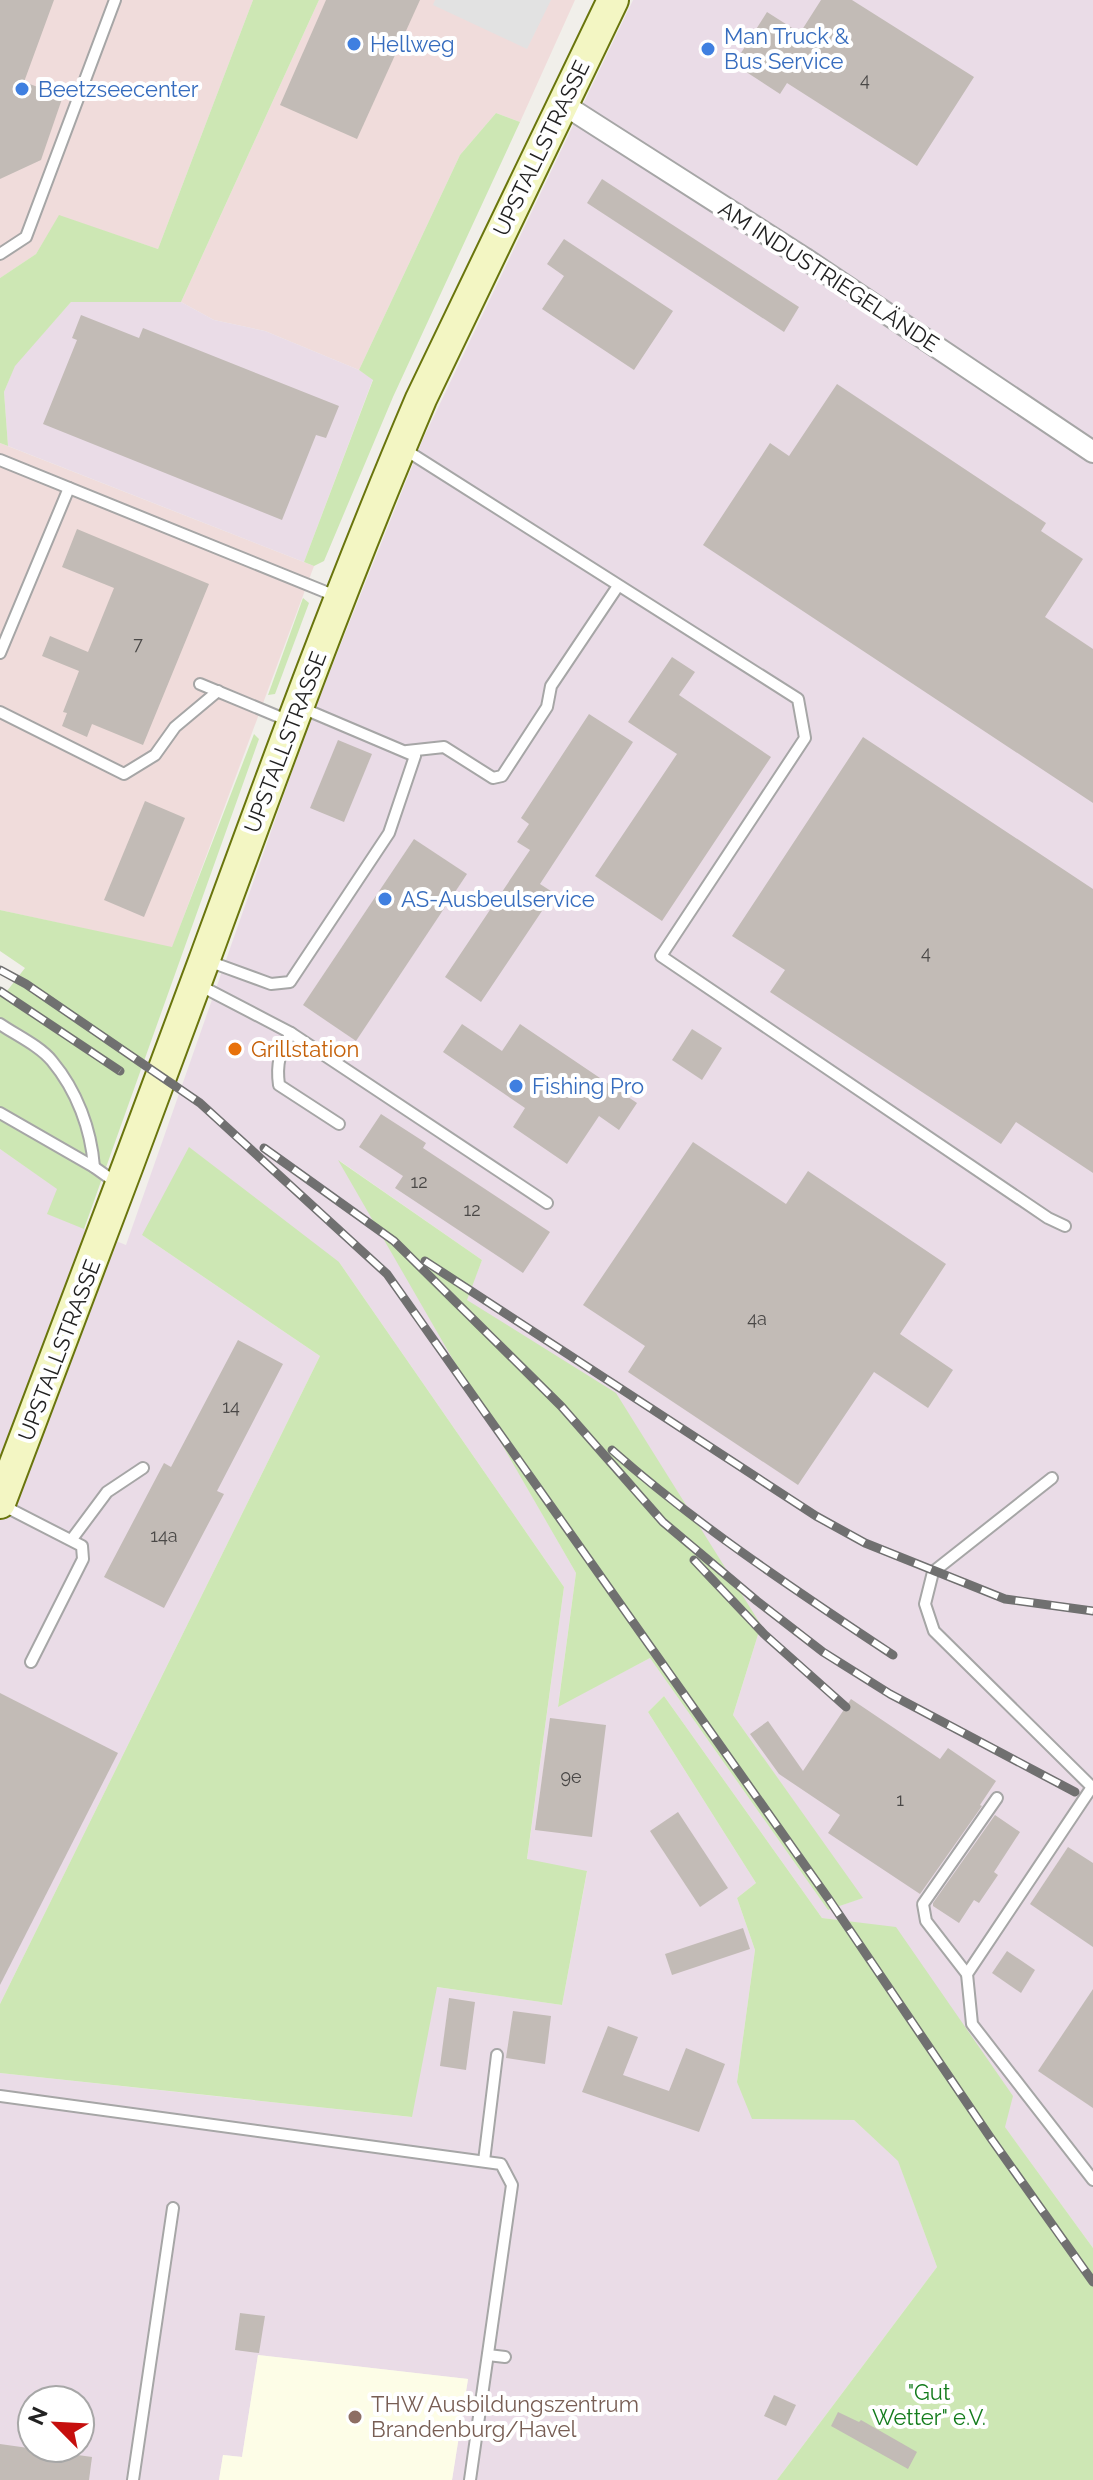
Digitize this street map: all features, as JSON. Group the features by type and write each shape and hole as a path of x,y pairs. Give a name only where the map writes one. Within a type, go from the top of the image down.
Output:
{"street":[{"name":"UPSTALLSTRASSE","path":"0,1504 121,1187 294,714 400,447 613,0"},
{"name":"AM INDUSTRIEGELÄNDE","path":"563,104 804,258 1093,452"}],"lane":[{"path":"0,254 26,237 115,0"},
{"path":"400,447 430,463 798,699 805,738 661,956 1048,1218 1065,1226"},
{"path":"0,460 340,598"},
{"path":"0,653 69,488"},
{"path":"407,751 444,747 493,778 502,776 547,707 551,686 618,586"},
{"path":"200,684 415,756 389,833 290,982 271,984 200,972"},
{"path":"0,712 124,774 155,755 175,727 218,691"},
{"path":"200,972 547,1203"},
{"path":"0,1024 51,1059 76,1099 92,1141 94,1167"},
{"path":"291,1033 276,1067 279,1085 339,1124"},
{"path":"0,1113 94,1167 121,1187"},
{"path":"72,1539 107,1492 143,1468"},
{"path":"967,1974 1093,1787 934,1631 925,1604 933,1572 1052,1478"},
{"path":"0,1504 82,1546 83,1559 31,1662"},
{"path":"997,1798 923,1904 926,1921 967,1974 972,2024 1093,2180"},
{"path":"484,2161 497,2055"},
{"path":"0,2096 501,2164 512,2185 470,2480"},
{"path":"133,2480 173,2208"},
{"path":"488,2355 505,2357"}],"shaded area":[{"path":"0,0 253,0 158,249 59,216 36,254 0,278"},
{"path":"319,0 575,0 520,122 496,113 460,155 359,370 265,331 214,320 181,302"},
{"path":"435,0 551,0 527,49 433,5"},
{"path":"633,0 1093,0 1093,2248 1004,2126 896,1928 822,1918 664,1696 648,1712 756,1883 737,1898 755,1950 737,2082 854,2120 898,2160 937,2267 777,2480 452,2480 468,2379 258,2355 242,2457 223,2455 219,2480 0,2480 0,2073 411,2117 436,1987 562,2005 587,1872 527,1860 564,1587 339,1262 142,1235 320,1356 0,2004 0,1149 58,1189 48,1214 126,1245 308,726 423,439","holes":["340,1161 482,1260 466,1300 761,1625 733,1715 862,1898 828,1910 650,1658 558,1706 576,1573"]},
{"path":"71,302 181,302 214,320 265,331 359,370 373,379 304,562 8,446 4,392 15,365"},
{"path":"0,443 314,566 172,948 0,910"},
{"name":"THW Ausbildungszentrum Brandenburg/Havel","path":"258,2355 468,2379 452,2480 219,2480 223,2455 242,2457"}],"green space":[{"path":"253,0 319,0 181,302 71,302 15,366 4,392 8,446 0,443 0,278 36,254 59,215 158,249"},
{"path":"496,113 520,122 393,397 324,561 314,566 304,562 373,380 359,370 460,155"},
{"path":"303,598 309,603 275,694 268,695"},
{"path":"254,734 259,739 84,1229 47,1214 57,1189 0,1149 0,994 7,991 25,968 0,951 0,910 172,947"},
{"path":"189,1147 339,1262 564,1587 527,1859 587,1871 562,2005 437,1987 412,2117 0,2073 0,2004 320,1356 142,1235"},
{"path":"338,1160 482,1260 467,1300 616,1393 761,1625 733,1715 863,1898 828,1910 650,1658 558,1707 576,1573"},
{"name":"\"Gut Wetter\" e.V.","path":"664,1696 822,1918 896,1927 1013,2096 1005,2127 1093,2248 1093,2480 777,2480 937,2267 898,2161 854,2120 752,2119 737,2082 755,1950 737,1898 756,1883 648,1712"}],"building":[{"name":"Beetzseecenter","path":"0,0 54,0 24,82 63,96 41,160 0,179"},
{"name":"Hellweg","path":"326,0 420,0 357,139 280,105"},
{"path":"821,0 852,0 974,77 917,166 787,83 780,94 734,64 767,12 800,33"},
{"path":"602,179 799,307 784,332 587,203"},
{"path":"564,239 673,311 634,370 542,309 564,276 547,264"},
{"path":"81,315 139,338 143,328 339,406 326,438 316,435 282,520 43,424 77,340 72,338"},
{"path":"837,384 1046,523 1041,531 1083,559 1045,617 1093,649 1093,803 703,545 770,443 789,456"},
{"path":"77,529 209,584 143,745 92,724 87,737 62,726 67,713 63,712 79,671 42,656 50,636 88,652 114,588 62,567"},
{"path":"672,657 695,672 679,695 771,757 662,921 595,876 677,754 628,722"},
{"path":"589,714 633,742 540,884 554,893 481,1002 445,977 530,850 517,842 529,824 521,818"},
{"path":"863,737 1093,889 1093,1173 1016,1122 1001,1144 770,992 785,970 732,936"},
{"path":"338,740 372,754 344,822 310,808"},
{"path":"145,801 185,818 144,917 104,900"},
{"path":"414,839 467,874 356,1041 303,1005"},
{"path":"462,1024 502,1051 520,1024 637,1103 619,1130 599,1116 567,1164 513,1127 525,1108 443,1052"},
{"path":"692,1029 722,1048 702,1080 672,1060"},
{"path":"381,1114 426,1143 423,1148 550,1232 523,1273 395,1188 403,1176 359,1147"},
{"path":"693,1142 786,1204 808,1171 946,1264 900,1334 953,1370 928,1408 874,1372 798,1485 628,1372 645,1346 583,1305"},
{"path":"238,1340 283,1364 217,1491 224,1494 164,1608 104,1577 164,1463 171,1467"},
{"path":"0,1693 118,1753 0,1985"},
{"path":"851,1699 940,1759 948,1748 996,1781 920,1894 828,1833 840,1815 779,1774 750,1734 768,1721 803,1771"},
{"path":"550,1718 606,1725 592,1837 535,1830"},
{"path":"678,1812 728,1888 700,1907 650,1831"},
{"path":"995,1815 1020,1832 994,1872 998,1875 979,1903 974,1900 959,1923 933,1903"},
{"path":"1068,1847 1093,1863 1093,1947 1030,1904"},
{"path":"743,1928 750,1949 672,1975 665,1954"},
{"path":"1007,1951 1035,1970 1021,1993 992,1973"},
{"path":"1093,1989 1093,2108 1038,2071"},
{"path":"449,1998 475,2002 466,2070 440,2066"},
{"path":"513,2011 551,2016 545,2064 506,2058"},
{"path":"608,2026 638,2037 623,2075 669,2091 686,2048 725,2064 699,2132 582,2092"},
{"path":"240,2313 265,2316 259,2353 235,2350"},
{"path":"774,2395 796,2405 786,2426 764,2416"},
{"path":"838,2412 859,2422 861,2420 917,2452 908,2469 831,2426"},
{"path":"0,2444 16,2446 16,2464 91,2464 89,2480 0,2480"}],"railway":[{"path":"0,970 26,984 200,1103 387,1274 828,1898 990,2137 1093,2282"},
{"path":"0,991 120,1071"},
{"path":"264,1148 394,1241 561,1406 663,1522 757,1601 823,1652 890,1694 1075,1792"},
{"path":"425,1261 816,1516 865,1543 1005,1599 1093,1611"},
{"path":"612,1450 714,1532 893,1655"},
{"path":"694,1560 764,1634 846,1707"}],"place":[{"name":"Hellweg","path":"354,44"},
{"name":"Man Truck & Bus Service","path":"708,49"},
{"name":"Beetzseecenter","path":"22,89"},
{"name":"AS-Ausbeulservice","path":"385,899"},
{"name":"Grillstation","path":"235,1049"},
{"name":"Fishing Pro","path":"516,1086"},
{"name":"THW Ausbildungszentrum Brandenburg/Havel","path":"355,2417"}]}
